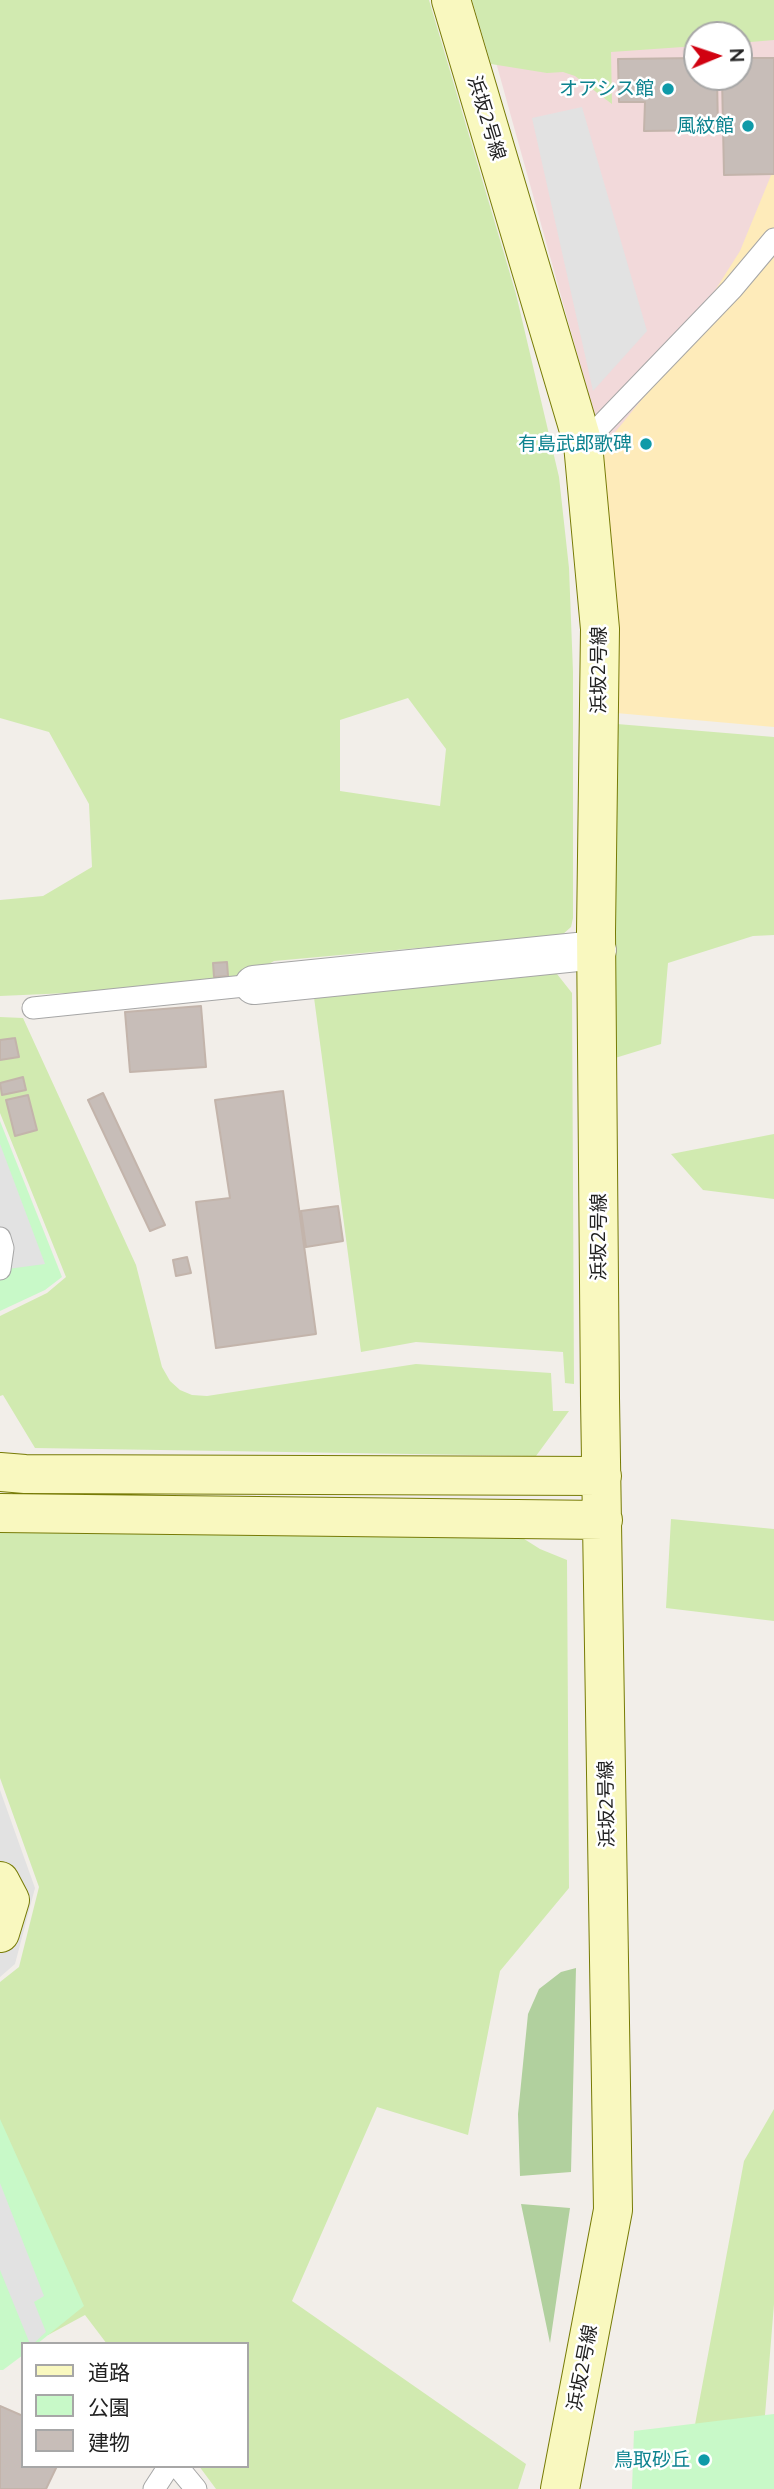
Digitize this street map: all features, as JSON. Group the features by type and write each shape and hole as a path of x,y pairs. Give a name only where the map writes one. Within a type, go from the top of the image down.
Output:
{"street":[{"name":"浜坂2号線","path":"451,0 583,444 600,629 597,950 613,2210 560,2489"},
{"path":"254,985 597,950"},
{"path":"0,1472 602,1476"},
{"path":"0,1513 603,1520"},
{"path":"0,1881 10,1900 0,1933"}],"lane":[{"path":"583,444 732,289 774,239"},
{"path":"33,1008 254,985"},
{"path":"0,1238 3,1248 0,1269"},
{"path":"154,2489 168,2468"},
{"path":"179,2468 196,2489"}],"shaded area":[{"path":"774,34 774,260 605,454 492,48 683,39 683,91 753,91 753,35"},
{"path":"582,107 647,331 593,391 532,118"},
{"path":"0,1144 45,1264 0,1270"},
{"path":"0,1790 35,1888 15,1964 0,1977"},
{"path":"0,2183 44,2296 34,2302 46,2332 35,2342 29,2342 0,2270"}],"green space":[{"path":"0,0 429,0 516,294 559,477 569,568 573,672 571,927 562,935 274,961 247,977 91,992 0,996 0,900 43,896 92,867 89,804 49,732 0,718","holes":["408,698 446,749 440,806 340,791 340,720"]},
{"path":"472,0 774,0 774,40 753,42 753,21 683,21 683,47 611,52 612,104 575,76 563,72 547,73 491,64"},
{"path":"617,724 774,737 774,935 753,936 668,963 661,1044 615,1058"},
{"path":"550,970 557,974 572,993 574,1384 565,1383 563,1352 416,1342 361,1352 313,990"},
{"path":"0,1017 23,1018 136,1265 162,1367 170,1381 180,1390 192,1395 207,1396 416,1364 551,1373 553,1411 569,1411 536,1456 35,1448 3,1395 0,1396 0,1316 47,1293 66,1277 0,1113"},
{"path":"0,1121 62,1277 45,1290 0,1311"},
{"path":"774,1134 774,1199 703,1190 671,1154"},
{"path":"671,1519 774,1529 774,1621 666,1608"},
{"path":"0,1528 521,1537 540,1549 567,1560 569,1888 500,1971 468,2135 377,2107 292,2301 526,2464 518,2489 216,2489 200,2468 248,2468 248,2342 105,2342 85,2315 48,2335 36,2303 0,2178 0,1982 19,1967 39,1887 0,1778"},
{"path":"576,1968 571,2172 520,2176 518,2114 528,2014 539,1989 561,1972"},
{"path":"774,2109 774,2304 759,2489 683,2489 744,2161"},
{"path":"0,2119 84,2306 39,2342 21,2342 21,2356 0,2370"},
{"path":"521,2204 570,2208 550,2343"},
{"name":"鳥取砂丘","path":"774,2414 774,2489 632,2489 634,2431"}],"sand":[{"path":"774,168 774,727 616,713 618,622 610,531 599,452 660,377 740,251"}],"building":[{"name":"オアシス館","path":"683,58 683,91 717,91 718,130 644,131 645,102 619,102 618,59"},
{"name":"風紋館","path":"753,58 774,58 774,174 724,175 722,91 753,91"},
{"path":"227,962 228,976 214,977 213,963"},
{"path":"201,1006 206,1067 130,1072 125,1012"},
{"path":"15,1038 19,1057 0,1060 0,1040"},
{"path":"23,1077 26,1090 2,1095 0,1083"},
{"path":"283,1091 316,1334 216,1348 196,1202 230,1198 215,1100"},
{"path":"103,1093 165,1225 150,1231 88,1100"},
{"path":"28,1095 37,1130 15,1136 6,1100"},
{"path":"338,1206 343,1241 306,1247 301,1211"},
{"path":"187,1257 191,1273 176,1276 173,1260"},
{"path":"0,2406 21,2415 21,2468 56,2468 46,2489 0,2489"}],"place":[{"name":"オアシス館","path":"668,89"},
{"name":"風紋館","path":"748,126"},
{"name":"有島武郎歌碑","path":"646,444"},
{"name":"鳥取砂丘","path":"704,2460"}]}
